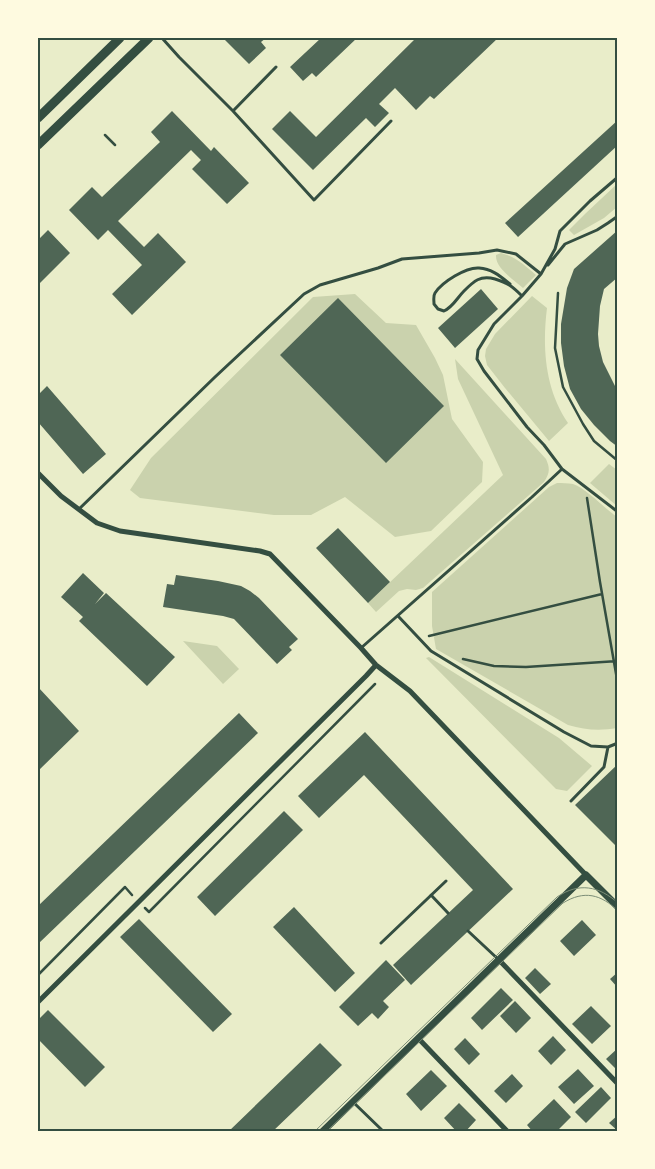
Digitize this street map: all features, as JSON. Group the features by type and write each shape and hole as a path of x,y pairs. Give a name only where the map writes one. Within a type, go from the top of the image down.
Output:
{"main road":[{"path":"38,118 120,38"},
{"path":"38,145 149,38"}],"street":[{"path":"38,473 61,496 97,523 120,530 270,554 376,665 410,692 618,908"},
{"path":"38,1002 376,665"},
{"path":"322,1132 586,875"},
{"path":"499,960 618,1084"},
{"path":"418,1038 508,1132"}],"lane":[{"path":"162,38 233,111 314,200 391,121"},
{"path":"233,111 276,68"},
{"path":"541,274 555,249 560,231 590,201 618,177"},
{"path":"618,216 596,230 565,244 522,296 494,324 478,350 477,359 484,372 562,469 618,512"},
{"path":"79,509 304,294 320,285 402,259 498,250 516,254 541,274"},
{"path":"510,284 486,277 476,280 450,308 444,311 438,309 434,304 434,294 451,278 476,268 497,273 510,284 522,296"},
{"path":"361,648 562,469"},
{"path":"398,616 431,651 564,732 591,746 608,747 618,743"},
{"path":"571,801 604,767 608,747"},
{"path":"381,943 446,881"},
{"path":"431,895 448,913"},
{"path":"468,931 499,960"},
{"path":"353,1102 384,1132"}],"path":[{"path":"105,135 115,144"},
{"path":"558,293 555,348 563,387 594,441 618,461"},
{"path":"586,487 618,685"},
{"path":"429,636 602,594"},
{"path":"460,659 494,666 526,667 618,661"}],"green space":[{"path":"617,184 617,207 604,218 574,235 569,230"},
{"path":"501,253 516,259 536,275 523,288 499,265 496,255"},
{"path":"355,294 386,323 416,325 443,375 452,419 483,462 482,482 431,531 395,537 345,497 311,515 274,515 140,498 130,490 151,458 313,297"},
{"path":"532,296 547,308 545,353 547,368 554,396 568,423 549,441 487,365 485,356 486,349 495,334"},
{"path":"455,359 546,459 549,468 548,473 544,482 423,588 399,591 376,612 368,603 503,475 458,379"},
{"path":"609,464 617,470 617,506 590,483"},
{"path":"557,483 578,486 617,517 617,728 592,729 568,725 436,649 432,626 432,592 549,487"},
{"path":"183,641 217,646 239,669 223,684"},
{"path":"429,657 559,738 592,766 567,791 556,789 426,658"}],"building":[{"path":"223,38 266,38 261,42 266,48 249,64"},
{"path":"321,38 357,38 316,77 312,73 303,81 290,67"},
{"path":"416,38 498,38 434,99 430,96 416,110 395,88 379,104 389,113 375,127 366,118 313,170 272,129 290,111 316,137"},
{"path":"172,111 211,151 214,147 249,183 227,204 192,169 201,160 191,150 118,221 144,247 158,233 186,262 132,315 112,294 142,265 108,230 98,240 69,210 92,187 102,197 160,142 151,132"},
{"path":"618,120 618,145 518,237 505,223"},
{"path":"48,230 70,253 38,285 38,240"},
{"path":"618,230 618,277 604,289 600,306 598,334 603,362 618,392 618,447 594,425 581,409 570,389 564,366 561,324 567,288 574,269"},
{"path":"481,289 498,309 455,348 438,328"},
{"path":"338,298 444,406 386,463 280,355"},
{"path":"47,386 106,454 83,474 38,422 38,395"},
{"path":"338,528 390,582 368,603 316,548"},
{"path":"83,573 104,593 95,604 106,593 175,657 147,686 79,621 83,617 61,597"},
{"path":"176,575 218,581 241,586 250,591 298,639 289,647 292,650 277,664 234,619 163,607 167,584 174,585"},
{"path":"38,687 79,731 38,771"},
{"path":"239,713 258,733 38,944 38,906"},
{"path":"365,732 513,889 411,985 393,965 473,890 364,775 319,818 298,796"},
{"path":"618,764 618,848 575,805"},
{"path":"284,811 303,830 215,916 197,897"},
{"path":"294,907 355,973 335,992 273,927"},
{"path":"139,919 232,1014 213,1032 120,937"},
{"path":"582,920 596,935 574,956 560,941"},
{"path":"386,960 405,980 383,1001 389,1007 378,1019 372,1013 358,1026 339,1007"},
{"path":"535,968 551,984 540,994 525,978"},
{"path":"618,972 618,988 610,979"},
{"path":"501,988 513,1000 482,1030 471,1018"},
{"path":"515,1001 531,1018 516,1033 500,1016"},
{"path":"591,1006 611,1026 592,1044 572,1024"},
{"path":"48,1010 105,1067 85,1087 38,1039 38,1020"},
{"path":"553,1036 566,1050 551,1065 538,1051"},
{"path":"465,1038 480,1054 469,1065 454,1049"},
{"path":"320,1043 342,1065 272,1132 228,1132"},
{"path":"618,1048 618,1071 606,1059"},
{"path":"578,1069 594,1086 574,1104 558,1087"},
{"path":"431,1070 447,1086 421,1111 406,1094"},
{"path":"512,1074 523,1086 506,1103 494,1091"},
{"path":"601,1087 611,1098 586,1123 575,1112"},
{"path":"554,1099 571,1117 556,1132 533,1132 527,1125"},
{"path":"459,1103 476,1120 465,1132 457,1132 444,1118"},
{"path":"618,1115 618,1131 609,1123"}],"tram line":[{"path":"314,1132 557,897 573,889 589,888 604,893 618,903"},
{"path":"326,1132 563,903 578,896 592,896 612,905 618,911"}]}
